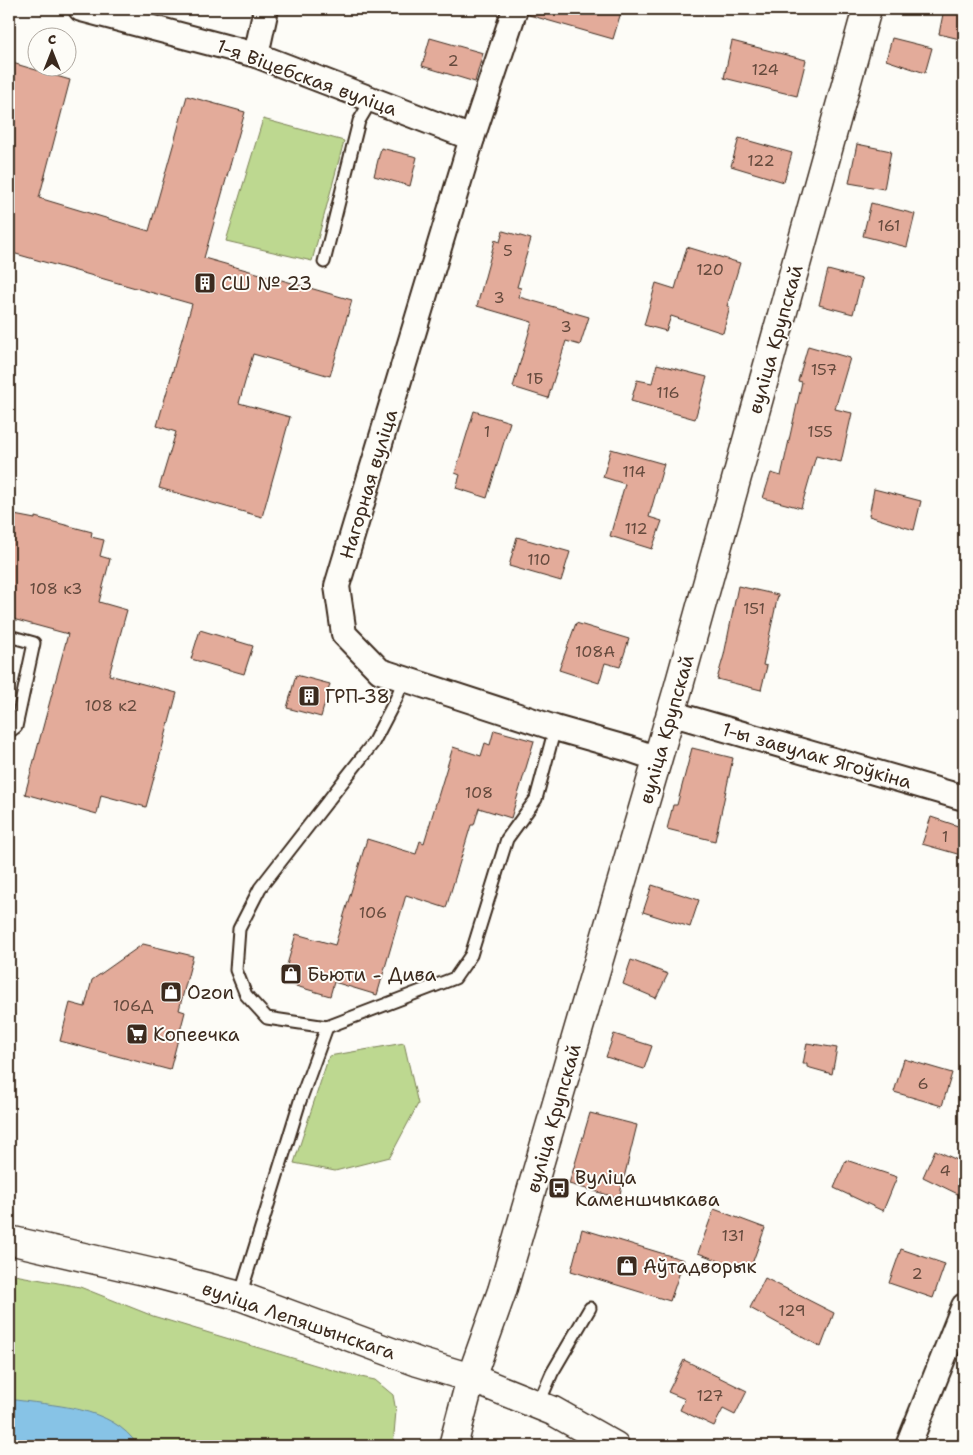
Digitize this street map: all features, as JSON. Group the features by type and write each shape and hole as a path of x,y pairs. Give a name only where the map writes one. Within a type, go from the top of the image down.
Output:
{"main road":[{"name":"вуліца Крупскай","path":"454,1446 471,1378 502,1291 658,759 867,9"},
{"name":"вуліца Лепяшынскага","path":"9,1240 153,1273 240,1296 418,1362 471,1378"},
{"path":"471,1378 553,1411 615,1446"}],"street":[{"name":"1-я Віцебская вуліца","path":"81,9 256,55 472,138"},
{"path":"256,55 266,9"},
{"name":"Нагорная вуліца","path":"515,9 472,138 337,586 344,634 380,671 555,728 658,759"},
{"name":"1-ы завулак Ягоўкіна","path":"670,713 964,798"},
{"path":"908,1446 964,1306"}],"lane":[{"path":"324,262 359,121 372,99"},
{"path":"9,636 34,643 16,727 9,732"},
{"path":"404,679 396,699 373,743 260,888 238,929 236,970 246,995 267,1018 327,1027 455,978 471,954 506,839 536,799 555,728"},
{"path":"240,1296 300,1101 327,1027"},
{"path":"538,1405 552,1373 590,1308"}],"green space":[{"path":"263,119 344,141 312,261 226,241"},
{"path":"404,1043 418,1104 390,1157 335,1171 294,1163 329,1056"},
{"path":"9,1274 80,1287 153,1316 342,1373 375,1380 393,1395 396,1411 393,1446 9,1446"}],"water":[{"path":"9,1399 62,1406 97,1415 113,1422 127,1432 138,1446 9,1446"}],"building":[{"path":"529,9 622,9 613,39 529,15"},
{"path":"944,9 964,9 964,40 939,34"},
{"path":"430,38 483,53 475,82 422,66"},
{"path":"892,38 932,48 925,73 886,60"},
{"path":"732,41 806,60 797,96 724,78"},
{"name":"СШ № 23","path":"9,62 28,68 28,78 63,78 70,80 39,198 149,231 187,96 245,112 204,258 352,300 330,376 253,354 239,403 290,417 262,517 159,488 176,432 157,426 192,304 9,252"},
{"path":"739,138 792,153 784,182 731,166"},
{"path":"857,144 891,151 884,189 849,183"},
{"path":"381,148 417,157 410,186 374,176"},
{"path":"871,203 915,214 907,247 863,236"},
{"path":"503,231 531,239 517,287 521,288 519,297 589,317 580,345 566,341 548,398 513,387 532,322 477,306 495,240 500,242"},
{"path":"687,247 740,263 727,306 730,307 723,333 671,316 666,331 644,325 656,283 675,289"},
{"path":"828,270 862,279 853,314 819,305"},
{"path":"808,346 850,358 835,409 852,413 841,462 816,456 801,508 763,498 771,473 781,476 802,382 798,381"},
{"path":"657,364 707,377 695,419 631,401 637,380 652,383"},
{"path":"474,411 510,422 487,498 456,488 460,475 455,473"},
{"path":"611,449 664,464 649,517 662,521 652,549 610,536 625,484 603,477"},
{"path":"874,489 921,501 914,530 869,516"},
{"path":"9,514 35,519 35,517 92,532 91,537 104,540 100,556 110,559 99,602 127,610 109,675 177,693 146,807 101,795 97,814 25,794 68,634 9,618"},
{"path":"517,537 570,552 561,581 509,566"},
{"path":"738,586 778,595 763,665 767,666 761,690 717,679 724,655"},
{"path":"576,623 629,639 620,667 605,663 599,683 559,670"},
{"path":"200,630 253,646 244,674 191,659"},
{"name":"ГРП-38","path":"296,675 330,684 321,717 287,708"},
{"path":"494,730 534,741 511,818 479,808 474,825 471,825 446,908 406,895 377,995 334,982 330,996 282,982 296,934 335,945 367,839 416,854 420,841 424,843 453,747 481,756 485,743 490,745"},
{"path":"692,748 733,758 715,841 667,829 673,805 677,805"},
{"path":"931,817 964,828 964,844 961,855 922,844"},
{"path":"652,885 699,900 690,927 643,912"},
{"path":"143,944 193,956 179,1010 185,1012 170,1070 60,1041 70,1003 85,1007 92,980"},
{"path":"631,960 668,974 656,998 623,984"},
{"path":"614,1034 652,1046 644,1069 606,1057"},
{"path":"807,1043 837,1048 832,1074 807,1067 807,1064 803,1064"},
{"path":"904,1059 952,1073 942,1106 894,1092"},
{"path":"590,1113 637,1125 619,1198 569,1184"},
{"path":"935,1150 964,1163 964,1197 923,1177"},
{"path":"846,1160 897,1177 883,1211 834,1188"},
{"path":"714,1209 765,1228 749,1272 698,1253"},
{"name":"Аўтадворык","path":"582,1229 684,1260 670,1301 571,1271"},
{"path":"901,1249 945,1264 933,1298 889,1283"},
{"path":"765,1278 834,1313 821,1347 750,1308"},
{"path":"684,1360 747,1391 735,1415 723,1409 714,1426 680,1410 685,1399 668,1392"}],"place":[{"name":"СШ № 23","path":"205,283"},
{"name":"ГРП-38","path":"309,696"},
{"name":"Бьюти - Дива","path":"291,974"},
{"name":"Ozon","path":"171,992"},
{"name":"Копеечка","path":"137,1034"},
{"name":"Вуліца Каменшчыкава","path":"559,1188"},
{"name":"Аўтадворык","path":"627,1266"}]}
